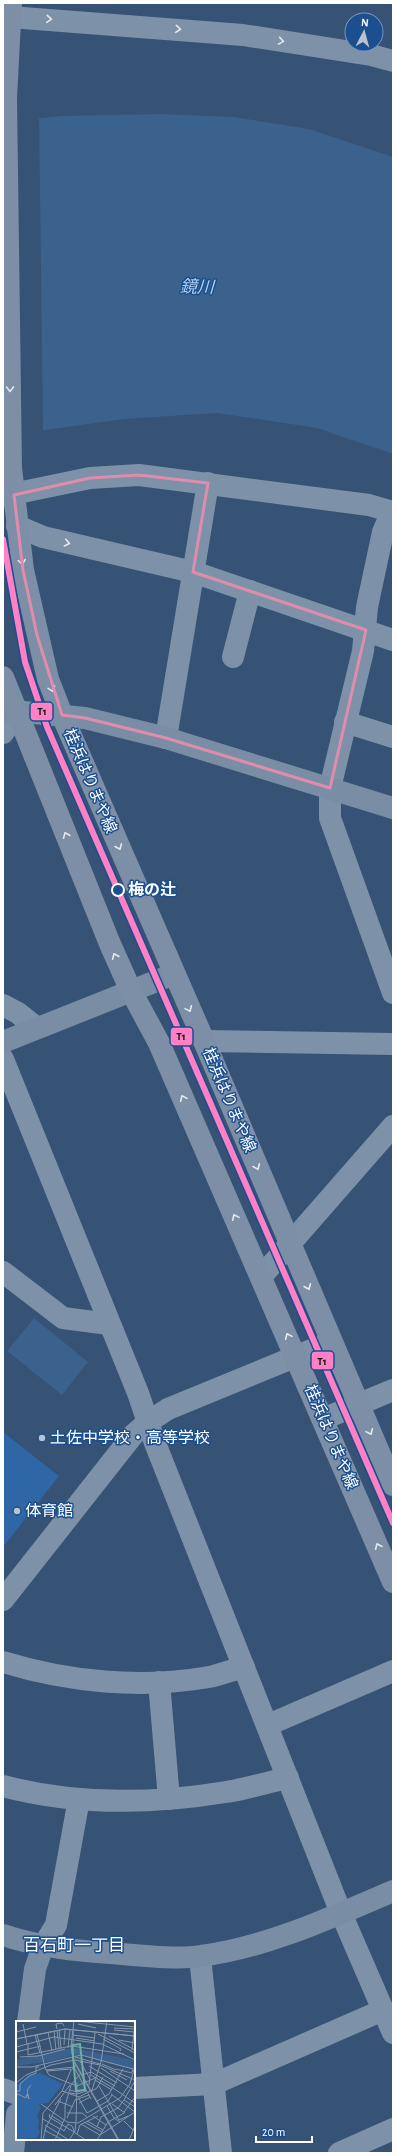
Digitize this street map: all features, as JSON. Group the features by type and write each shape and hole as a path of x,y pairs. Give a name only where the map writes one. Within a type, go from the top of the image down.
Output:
{"main road":[{"name":"桂浜はりまや線","path":"10,10 6,98 12,468 8,495 17,526 23,570 48,679 62,715 204,1041 393,1485"},
{"name":"桂浜はりまや線","path":"3,677 10,710 131,991 159,1043 297,1357 393,1582"}],"street":[{"path":"10,10 243,35 371,55 393,61"},
{"path":"8,495 39,487 90,478 139,475 369,505 392,512 383,532 367,607 363,651 330,788 330,818 393,993"},
{"path":"166,738 208,483"},
{"path":"17,526 43,537 193,572 393,640"},
{"path":"233,657 250,591"},
{"path":"3,733 10,710 86,718 166,738 393,808"},
{"path":"345,722 393,737"},
{"path":"3,1042 174,974"},
{"path":"3,1005 18,1013 37,1028"},
{"path":"204,1041 393,1044"},
{"path":"3,1059 268,1725 341,1913 393,2033"},
{"path":"261,1277 290,1246 393,1126"},
{"path":"3,1272 63,1318 109,1324"},
{"path":"3,1600 133,1435 148,1422 168,1409 331,1342"},
{"path":"323,1419 393,1390"},
{"path":"3,1662 35,1672 83,1679 159,1682 210,1677 244,1667"},
{"path":"268,1725 393,1671"},
{"path":"159,1682 169,1799"},
{"path":"3,1786 33,1793 79,1799 125,1801 169,1799 227,1792 288,1778"},
{"path":"28,2021 35,1969 43,1946 56,1925 79,1799"},
{"path":"3,1935 43,1946 72,1951 200,1956 260,1944 393,1891"},
{"path":"200,1956 221,2153"},
{"path":"135,2088 214,2084 383,2010"},
{"path":"3,2089 16,2094"},
{"path":"13,2153 16,2124"},
{"path":"339,2153 393,2129"}],"highlighted area":[{"path":"139,475 208,483 193,572 366,630 330,788 166,738 85,718 62,715 37,635 23,570 14,495 90,478"}],"shaded area":[{"name":"体育館","path":"3,1432 59,1476 3,1547"}],"water":[{"name":"鏡川","path":"161,114 234,117 309,129 393,157 393,454 317,428 217,413 124,419 3,436 3,122 61,116"},
{"path":"34,1318 88,1362 62,1395 7,1351"}],"pier":[{"path":"39,116 43,433 3,438 3,120"}],"transit line":[{"name":"T1","path":"3,539 25,662 47,727 393,1523"}],"place":[{"name":"梅の辻","path":"118,890"},
{"name":"土佐中学校・高等学校","path":"42,1438"},
{"name":"体育館","path":"17,1511"}],"district":[{"name":"百石町一丁目","path":"74,1945"}]}
